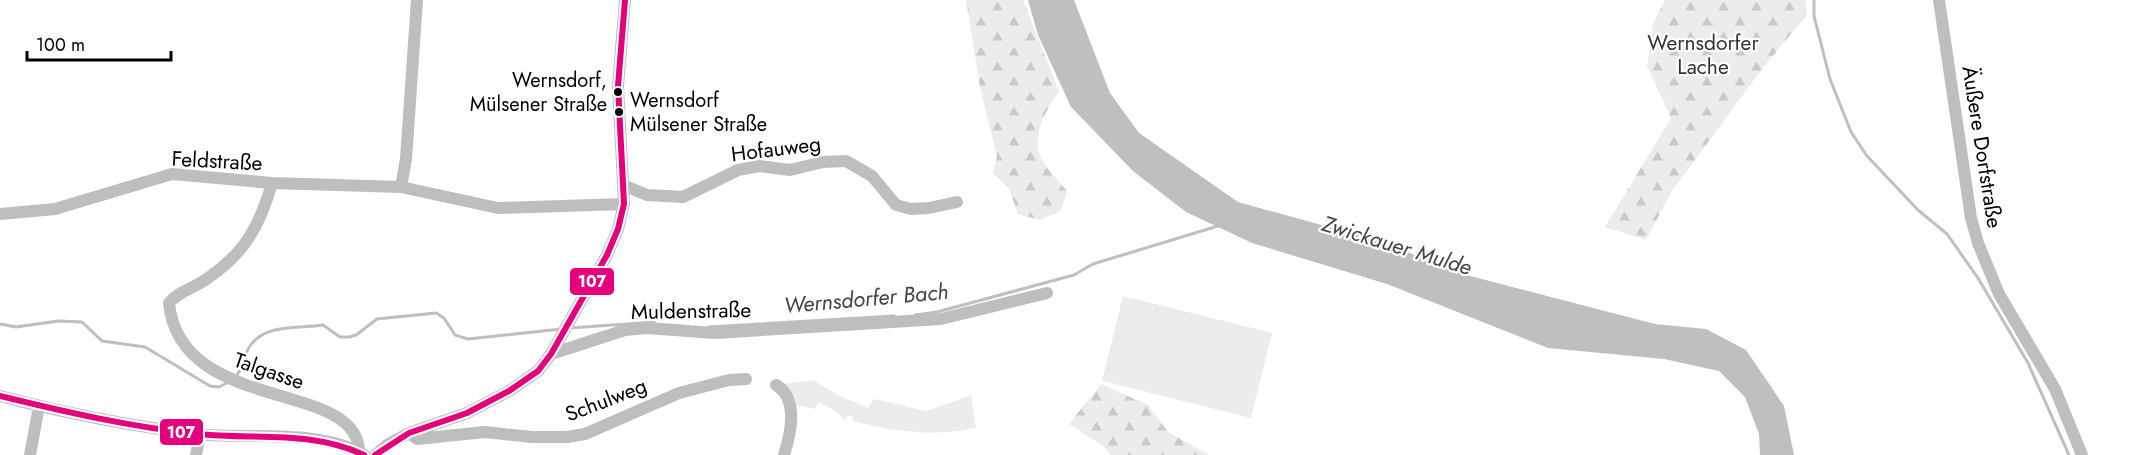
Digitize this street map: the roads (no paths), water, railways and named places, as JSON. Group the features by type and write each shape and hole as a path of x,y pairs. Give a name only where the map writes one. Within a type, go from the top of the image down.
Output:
{"street":[{"path":"401,187 406,159 417,0"},
{"path":"375,455 387,445 409,433 467,412 509,391 538,371 551,354 607,255 618,229 624,204 625,186 618,86 625,0"},
{"name":"Äußere Dorfstraße","path":"1939,0 1971,218 1978,243 1999,294 2055,389 2082,455"},
{"name":"Hofauweg","path":"625,186 647,195 683,197 738,170 759,166 790,170 823,162 846,161 872,176 896,205 911,209 957,202"},
{"name":"Feldstraße","path":"0,214 55,208 172,174 272,183 401,187 498,208 624,204"},
{"name":"Talgasse","path":"272,183 262,218 252,235 226,264 206,280 178,293 169,303 171,321 188,353 209,369 230,379 282,395 339,418 355,432 361,454"},
{"name":"Muldenstraße","path":"551,354 625,330 647,328 715,333 941,319 1047,294"},
{"name":"Schulweg","path":"409,433 417,439 485,432 532,437 567,437 585,434 679,393 729,380 746,379"},
{"path":"776,385 785,391 790,402 789,438 784,455"},
{"path":"0,396 122,424 200,434 318,440 361,454"},
{"path":"30,455 39,406"},
{"path":"196,455 200,434"}],"waterway":[{"path":"1814,0 1814,16 1830,79 1851,132 1867,156 1918,210 1947,234 1978,278 2028,363 2069,455"},
{"name":"Wernsdorfer Bach","path":"915,315 937,312 1074,275 1093,264 1218,226"},
{"name":"Wernsdorfer Bach","path":"236,376 250,346 265,334 283,328 323,325 340,337 349,337 356,335 377,319 436,313 444,318 455,335 468,339 561,329"},
{"name":"Wernsdorfer Bach","path":"709,327 894,316"},
{"name":"Wernsdorfer Bach","path":"0,324 16,327 58,321 82,322 102,341 145,347 210,386 219,387 229,382"},
{"name":"Wernsdorfer Bach","path":"570,328 654,322"}],"place":[{"name":"Wernsdorf, Mülsener Straße","path":"618,92"},
{"name":"Wernsdorf Mülsener Straße","path":"619,112"}],"park label":[{"name":"Wernsdorfer Lache","path":"1703,55"}],"water label":[{"name":"Zwickauer Mulde","path":"1397,245"}]}
